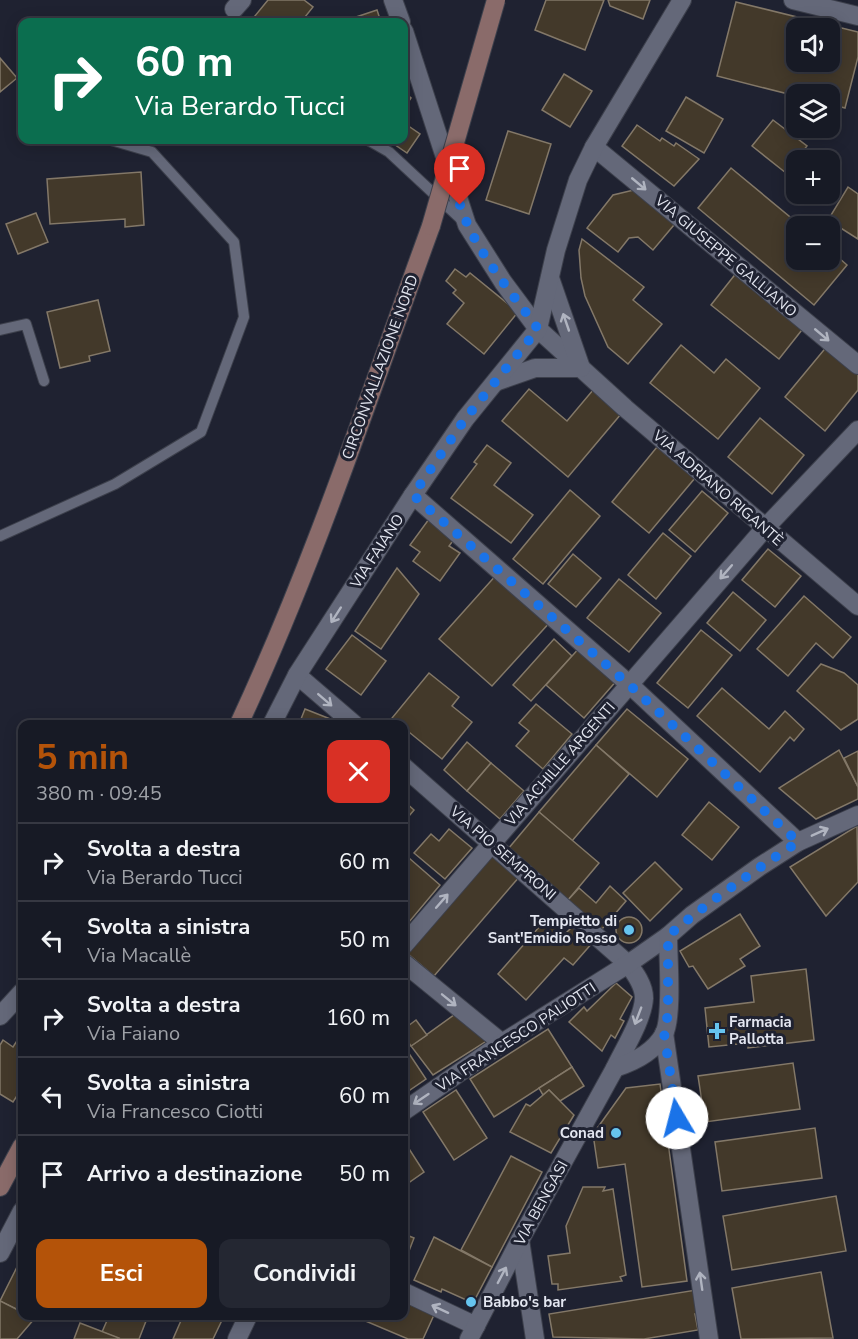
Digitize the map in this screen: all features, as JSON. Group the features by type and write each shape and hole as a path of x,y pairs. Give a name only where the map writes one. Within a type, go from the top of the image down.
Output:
{"main road":[{"name":"CIRCONVALLAZIONE NORD","path":"241,720 266,667 336,487 431,226 496,0"},
{"path":"0,1186 18,1153"}],"street":[{"path":"393,0 400,18"},
{"path":"538,329 567,209 578,180 594,147 682,0"},
{"path":"793,0 858,16"},
{"name":"VIA ADRIANO RIGANTÈ","path":"408,43 467,225 503,282 538,329 765,528 858,606"},
{"name":"VIA GIUSEPPE GALLIANO","path":"594,147 858,365"},
{"name":"VIA ADRIANO RIGANTÈ","path":"550,278 581,368"},
{"name":"VIA FAIANO","path":"274,720 297,675 413,495 465,419 538,329"},
{"path":"497,381 535,368 581,368"},
{"name":"VIA ACHILLE ARGENTI","path":"408,940 765,528 858,430"},
{"path":"413,495 629,684 798,842"},
{"path":"297,675 349,720"},
{"name":"VIA PIO SEMPRONI","path":"408,770 628,964"},
{"name":"VIA FRANCESCO PALIOTTI","path":"408,1108 502,1043 628,964 668,936 692,915 798,842 858,815"},
{"path":"668,936 668,1014 664,1033 709,1339"},
{"name":"VIA BENGASI","path":"473,1332 520,1240 615,1068 641,1012 644,996 639,979 628,964"},
{"path":"408,966 502,1043"},
{"path":"0,1016 18,996"},
{"path":"615,1068 630,1063 648,1052 664,1033"},
{"path":"0,1253 18,1219"},
{"path":"520,1240 535,1339"},
{"path":"408,1294 473,1332"},
{"path":"237,1339 246,1320"}],"lane":[{"path":"0,536 115,484 201,432 244,317 234,242 152,152 125,144"},
{"path":"375,144 389,152 467,225"},
{"path":"0,330 26,324 44,381"}],"building":[{"path":"268,0 304,0 313,7 304,18 253,18"},
{"path":"546,0 604,0 585,50 535,30"},
{"path":"608,0 650,0 643,19 610,6"},
{"path":"736,2 801,18 786,18 786,72 840,72 840,28 858,32 858,57 845,108 840,107 840,84 786,84 786,93 717,76"},
{"path":"377,10 380,18 353,18"},
{"path":"0,58 17,78 0,92"},
{"path":"564,74 592,91 570,127 542,110"},
{"path":"686,97 723,119 704,153 666,131"},
{"path":"773,120 786,130 786,138 797,138 807,146 804,150 786,150 786,173 752,146"},
{"path":"637,125 660,141 662,138 674,146 676,143 699,159 674,186 622,146"},
{"path":"408,126 420,134 407,153 394,144 408,144"},
{"path":"508,131 551,144 529,214 486,200"},
{"path":"731,168 789,216 786,216 786,270 840,270 840,259 847,265 814,305 698,208"},
{"path":"141,172 144,225 125,227 125,219 50,224 47,179"},
{"path":"848,187 858,194 858,239 840,228 840,216 830,216 838,204 840,204"},
{"path":"642,188 679,219 653,250 638,237 629,238 618,252 587,228 613,195"},
{"path":"36,213 48,242 18,254 6,224"},
{"path":"582,239 644,287 633,300 662,324 628,364 608,347 585,296 579,250"},
{"path":"455,269 466,277 470,273 518,312 484,354 447,324 464,303 453,293 456,290 446,281"},
{"path":"737,272 805,326 779,359 711,305"},
{"path":"98,300 110,351 89,356 90,361 60,368 47,312"},
{"path":"681,345 714,373 726,359 760,388 718,439 650,383"},
{"path":"828,345 858,369 858,390 825,431 785,397"},
{"path":"529,389 567,421 593,390 621,414 568,477 502,421"},
{"path":"760,418 804,455 772,494 728,457"},
{"path":"487,445 511,463 494,485 533,515 511,543 451,498 477,464 474,462"},
{"path":"657,447 695,478 649,533 612,502"},
{"path":"570,490 600,516 543,584 513,559"},
{"path":"702,491 728,513 695,552 669,530"},
{"path":"429,519 455,538 449,546 460,553 440,581 413,561 420,552 410,545"},
{"path":"663,533 691,556 656,599 628,575"},
{"path":"768,549 801,576 775,607 742,580"},
{"path":"573,554 601,578 576,607 548,584"},
{"path":"397,568 419,594 381,649 355,631"},
{"path":"498,573 551,621 492,686 439,639"},
{"path":"619,579 661,613 629,652 587,618"},
{"path":"733,592 766,620 740,651 707,623"},
{"path":"804,596 851,637 833,658 816,643 788,676 757,649"},
{"path":"701,630 732,655 688,708 657,683"},
{"path":"352,635 386,661 361,695 326,669"},
{"path":"554,639 572,656 531,701 513,685"},
{"path":"581,646 618,679 584,718 546,685"},
{"path":"821,664 844,673 858,685 858,719 841,730 797,691"},
{"path":"429,673 459,697 452,706 472,722 442,759 408,731 408,720 392,718"},
{"path":"722,688 769,729 785,711 804,729 794,741 790,737 760,772 697,716"},
{"path":"536,704 572,734 543,769 516,746 529,731 519,723"},
{"path":"305,709 333,720 301,720"},
{"path":"627,709 688,759 657,797 596,745"},
{"path":"467,742 491,763 467,791 444,770"},
{"path":"596,745 629,774 572,841 539,812"},
{"path":"839,750 858,787 858,799 816,819 779,788"},
{"path":"858,751 858,787 844,758"},
{"path":"491,763 524,791 500,819 467,791"},
{"path":"709,802 739,827 712,860 682,835"},
{"path":"408,805 414,810 408,817"},
{"path":"539,812 599,863 568,900 508,849"},
{"path":"857,826 858,882 826,916 790,867"},
{"path":"449,829 472,848 445,879 414,853 431,834 439,841"},
{"path":"493,854 520,876 434,976 408,952"},
{"path":"408,859 440,885 408,923"},
{"path":"655,862 682,889 650,921 623,893"},
{"path":"610,886 626,901 602,929 568,900 579,888 596,903"},
{"path":"740,914 760,946 740,959 745,966 708,989 693,966 689,967 680,951"},
{"name":"Tempietto di Sant'Emidio Rosso","path":"629,917 638,921 642,930 638,939 629,943 620,939 616,930 620,921"},
{"path":"547,918 565,934 574,925 593,942 573,965 564,958 526,1000 498,974"},
{"path":"806,969 814,1040 748,1048 748,1043 709,1047 705,1008 754,1002 751,976"},
{"path":"616,983 632,997 620,1019 624,1021 615,1038 611,1035 602,1051 569,1022 584,1007 587,1011"},
{"path":"458,1012 490,1039 433,1075 411,1046"},
{"path":"416,1020 427,1035 411,1046 408,1042 408,1026"},
{"path":"548,1029 572,1067 494,1117 470,1079"},
{"path":"18,1039 18,1094 13,1102 0,1094 0,1045 3,1040 13,1047"},
{"path":"408,1052 426,1079 408,1091"},
{"path":"793,1063 800,1109 705,1122 698,1076"},
{"path":"572,1067 584,1086 560,1101 549,1090 543,1095 539,1088"},
{"path":"660,1084 687,1281 642,1287 625,1164 598,1168 593,1134 626,1088"},
{"path":"456,1090 487,1138 454,1160 423,1112"},
{"path":"549,1090 574,1115 551,1153 510,1132 526,1104 530,1106"},
{"path":"815,1128 822,1178 722,1191 715,1142"},
{"path":"408,1147 424,1172 408,1183"},
{"path":"511,1156 542,1172 492,1267 461,1250"},
{"path":"583,1187 605,1187 603,1191 613,1189 626,1275 620,1277 622,1281 558,1290 558,1284 552,1284 548,1256 570,1253 566,1226"},
{"path":"836,1196 846,1251 732,1270 723,1216"},
{"path":"408,1236 414,1238 408,1254"},
{"path":"434,1237 492,1267 473,1303 414,1280"},
{"path":"17,1267 18,1267 18,1310 0,1301"},
{"path":"821,1272 833,1338 741,1339 732,1288"},
{"path":"696,1290 701,1314 695,1314 698,1330 644,1339 553,1337 549,1314"},
{"path":"0,1301 18,1310 18,1320 33,1320 17,1339 0,1339"},
{"path":"408,1304 434,1315 423,1339 408,1339 363,1320 408,1320"},
{"path":"107,1320 146,1320 139,1339 120,1339 102,1332"},
{"path":"181,1320 222,1320 213,1339 173,1339"},
{"path":"80,1323 119,1338 74,1339"}],"place":[{"name":"Tempietto di Sant'Emidio Rosso","path":"629,930"},
{"name":"Farmacia Pallotta","path":"717,1031"},
{"name":"Conad","path":"616,1133"},
{"name":"Babbo's bar","path":"471,1302"}],"route":[{"path":"460,205 467,225 503,282 538,329 465,419 413,495 635,690 798,842 692,915 668,936 668,1014 664,1033 677,1118"}]}
